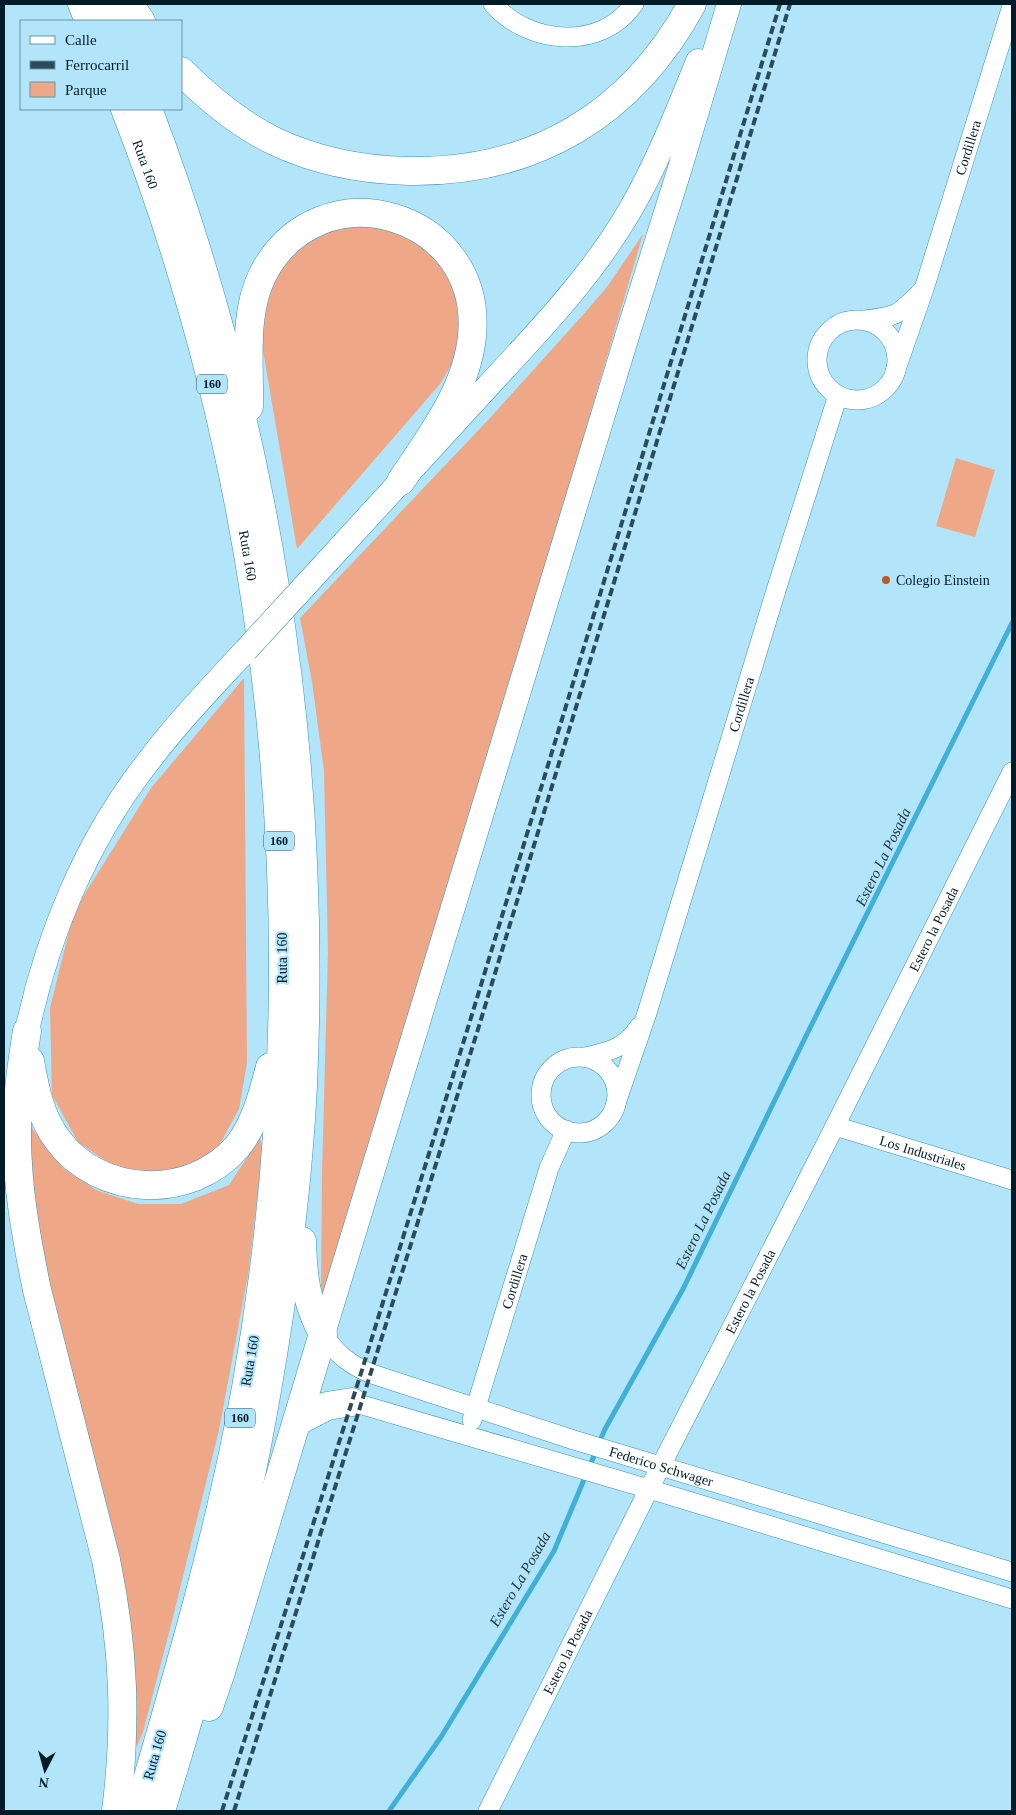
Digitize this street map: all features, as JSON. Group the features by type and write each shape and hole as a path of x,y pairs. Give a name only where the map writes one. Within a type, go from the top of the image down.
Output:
{"highway":[{"path":"82,4 89,20"},
{"path":"105,4 112,20"},
{"path":"129,4 140,20"},
{"path":"182,72 213,101 233,116 273,140 311,156 353,166 398,171 465,168 504,160 549,144 581,126 604,110 633,85 657,59 692,4"},
{"name":"Ruta 160","path":"125,110 160,206 199,334 231,465 252,581 265,669 277,796 283,932 280,1080 270,1214 246,1389 226,1490 202,1586 138,1811"},
{"name":"Ruta 160","path":"148,110 169,165 204,273 249,446 264,522 288,676 300,814 304,893 305,1010 302,1088 297,1164 281,1304 271,1368 249,1481 211,1638 163,1805"},
{"path":"249,446 250,324 258,286 269,265 287,243 299,233 325,219 352,213 383,214 418,228 448,253 466,285 473,319 469,354 458,384 434,431 401,481"},
{"path":"27,1031 38,1099 48,1125 57,1140 80,1163 93,1171 120,1182 150,1186 166,1185 197,1176 219,1163 238,1146 253,1120 258,1106 274,1052 282,1014"},
{"path":"27,1031 20,1077 17,1126 21,1196 30,1258 37,1290 104,1551 119,1631 124,1697 122,1759 116,1811"},
{"path":"163,1805 199,1733 215,1690 323,1334 309,1304 302,1272 301,1211 297,1164"},
{"path":"298,1421 327,1406 352,1402"}],"main road":[{"path":"27,1031 41,974 62,915 78,878 108,820 138,774 163,742 246,650 564,302 608,244 628,214 666,142 720,4"},
{"path":"323,1334 680,168 728,4"}],"street":[{"path":"493,4 505,15 528,29 558,37 574,37 594,33 623,17 634,4"},
{"name":"Cordillera","path":"924,289 900,312 888,318 851,320 839,324 829,331 817,353 817,365 821,377 828,387 838,395 851,400 865,399 878,394 889,384 896,372 924,289 1012,6"},
{"path":"864,320 876,325 891,339 897,358 896,372"},
{"name":"Cordillera","path":"647,1013 633,1036 624,1045 609,1052 585,1057 573,1057 561,1061 551,1068 544,1079 541,1091 542,1103 546,1114 555,1124 566,1130 590,1131 601,1126 610,1117 615,1106 647,1013 775,593 838,395"},
{"name":"Estero la Posada","path":"488,1811 649,1489 1010,781"},
{"path":"585,1057 598,1062 608,1070 614,1081 617,1094 615,1106"},
{"name":"Los Industriales","path":"835,1126 1012,1180"},
{"name":"Cordillera","path":"467,1436 549,1168 566,1130"},
{"name":"Federico Schwager","path":"323,1334 338,1354 356,1367 372,1374 574,1440 1012,1572"},
{"name":"Federico Schwager","path":"352,1402 649,1489 1012,1599"},
{"path":"853,1550 862,1528"}],"green space":[{"path":"365,219 424,241 459,294 462,325 456,357 440,384 297,549 261,339 266,282 304,236"},
{"path":"643,234 547,561 324,1296 321,1286 322,1173 328,952 324,771 312,682 300,618 490,418 582,316 607,287"},
{"path":"956,458 995,470 975,537 936,526"},
{"path":"244,678 247,1063 239,1109 215,1153 198,1167 153,1172 116,1168 78,1142 52,1095 50,1008 74,911 151,788"},
{"path":"27,1122 63,1168 96,1190 138,1204 181,1204 229,1185 260,1138 263,1150 248,1275 219,1430 143,1732 132,1757 31,1190"}],"waterway":[{"name":"Estero La Posada","path":"599,1443 683,1289 805,1038 1012,623"},
{"name":"Estero La Posada","path":"389,1811 441,1737 554,1551 596,1451"}],"railway":[{"path":"222,1811 470,1021 780,4"},
{"path":"234,1811 479,1026 790,4"}],"place":[{"name":"Colegio Einstein","path":"886,580"}]}
